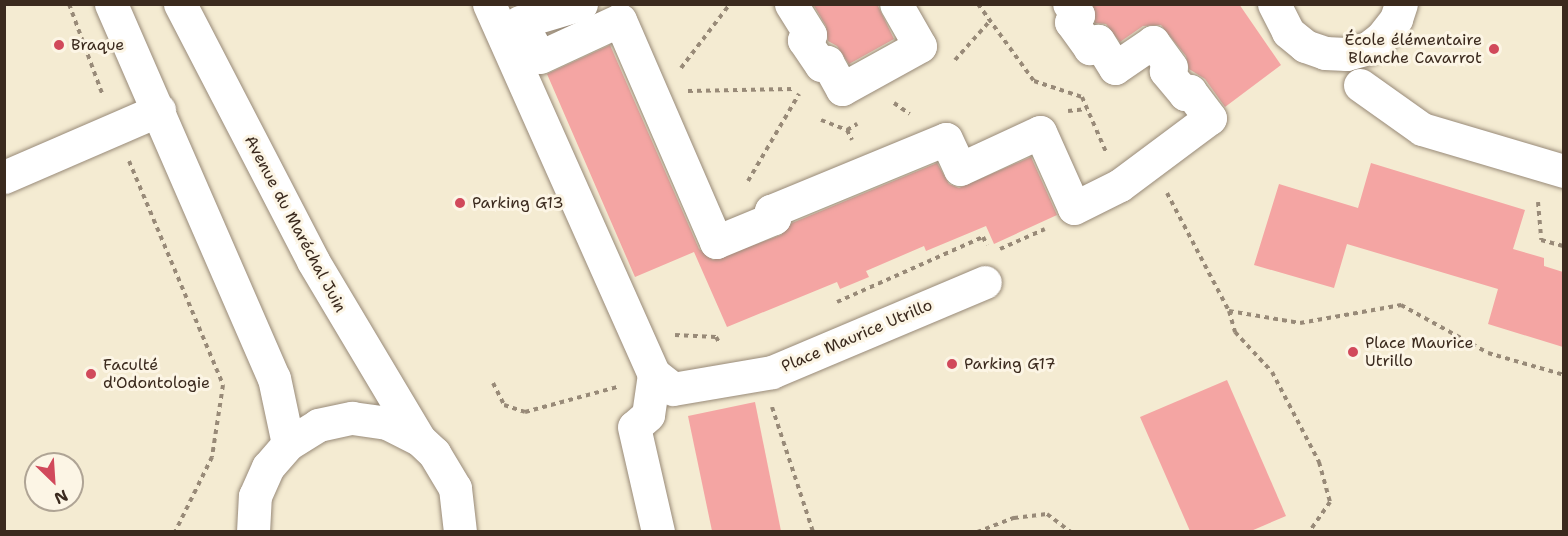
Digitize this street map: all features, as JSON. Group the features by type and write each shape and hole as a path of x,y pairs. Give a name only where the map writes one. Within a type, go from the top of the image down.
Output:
{"street":[{"path":"111,4 274,378 288,444"},
{"name":"Avenue du Maréchal Juin","path":"180,4 313,261 418,438"},
{"path":"489,4 654,374 648,415 634,427 658,531"},
{"path":"581,4 520,22 540,57 620,20 716,242 774,219 771,211 946,139 960,169 1040,132 1074,208 1120,185 1210,118 1190,92 1185,94 1166,71 1171,67 1153,42 1115,68 1098,41 1090,48 1071,22 1078,15 1069,4"},
{"path":"791,4 810,35 804,40 821,65 827,62 842,89 920,46 896,4"},
{"path":"1274,4 1288,32 1305,45 1325,53 1346,54 1368,48 1382,37 1396,19 1401,4"},
{"path":"1359,85 1422,129 1549,166"},
{"path":"4,177 159,110"},
{"name":"Place Maurice Utrillo","path":"654,374 673,389 762,374 985,282"},
{"path":"253,531 255,496 268,467 288,444 318,425 352,418 387,423 418,438 446,469 467,524"}],"path":[{"path":"69,4 116,129 223,385 212,457 176,531"},
{"path":"676,74 730,4"},
{"path":"978,4 1034,81 1082,97 1120,185"},
{"path":"685,91 802,88 746,184"},
{"path":"1549,166 1541,240 1563,246"},
{"path":"1310,531 1330,502 1319,462 1272,372 1235,332 1229,311 1300,323 1401,305 1488,353 1563,375"},
{"path":"493,383 504,405 525,412 654,374"},
{"name":"Place Maurice Utrillo","path":"762,374 813,531"},
{"path":"977,531 1014,518 1047,514 1071,531"}],"building":[{"path":"813,4 877,4 894,39 849,64 837,46 828,41 826,26"},
{"path":"1239,4 1281,65 1225,107 1205,79 1189,69 1186,56 1161,25 1143,26 1120,42 1106,24 1095,23 1093,5"},
{"path":"610,45 699,249 713,260 781,235 792,223 937,163 949,184 959,188 1031,157 1057,215 994,244 986,226 926,251 924,246 866,271 869,277 840,289 837,282 727,327 694,252 635,277 547,74"},
{"path":"1371,163 1525,210 1513,249 1544,258 1544,266 1563,272 1563,347 1488,324 1498,289 1347,244 1334,288 1254,265 1279,184 1358,208"},
{"path":"1227,380 1286,516 1251,531 1190,531 1140,417"},
{"path":"755,402 781,531 712,531 688,416"}],"place":[{"name":"Braque","path":"59,45"},
{"name":"École élémentaire Blanche Cavarrot","path":"1494,49"},
{"name":"Parking G13","path":"460,203"},
{"name":"Place Maurice Utrillo","path":"1353,352"},
{"name":"Parking G17","path":"952,364"},
{"name":"Faculté d'Odontologie","path":"91,374"}]}
